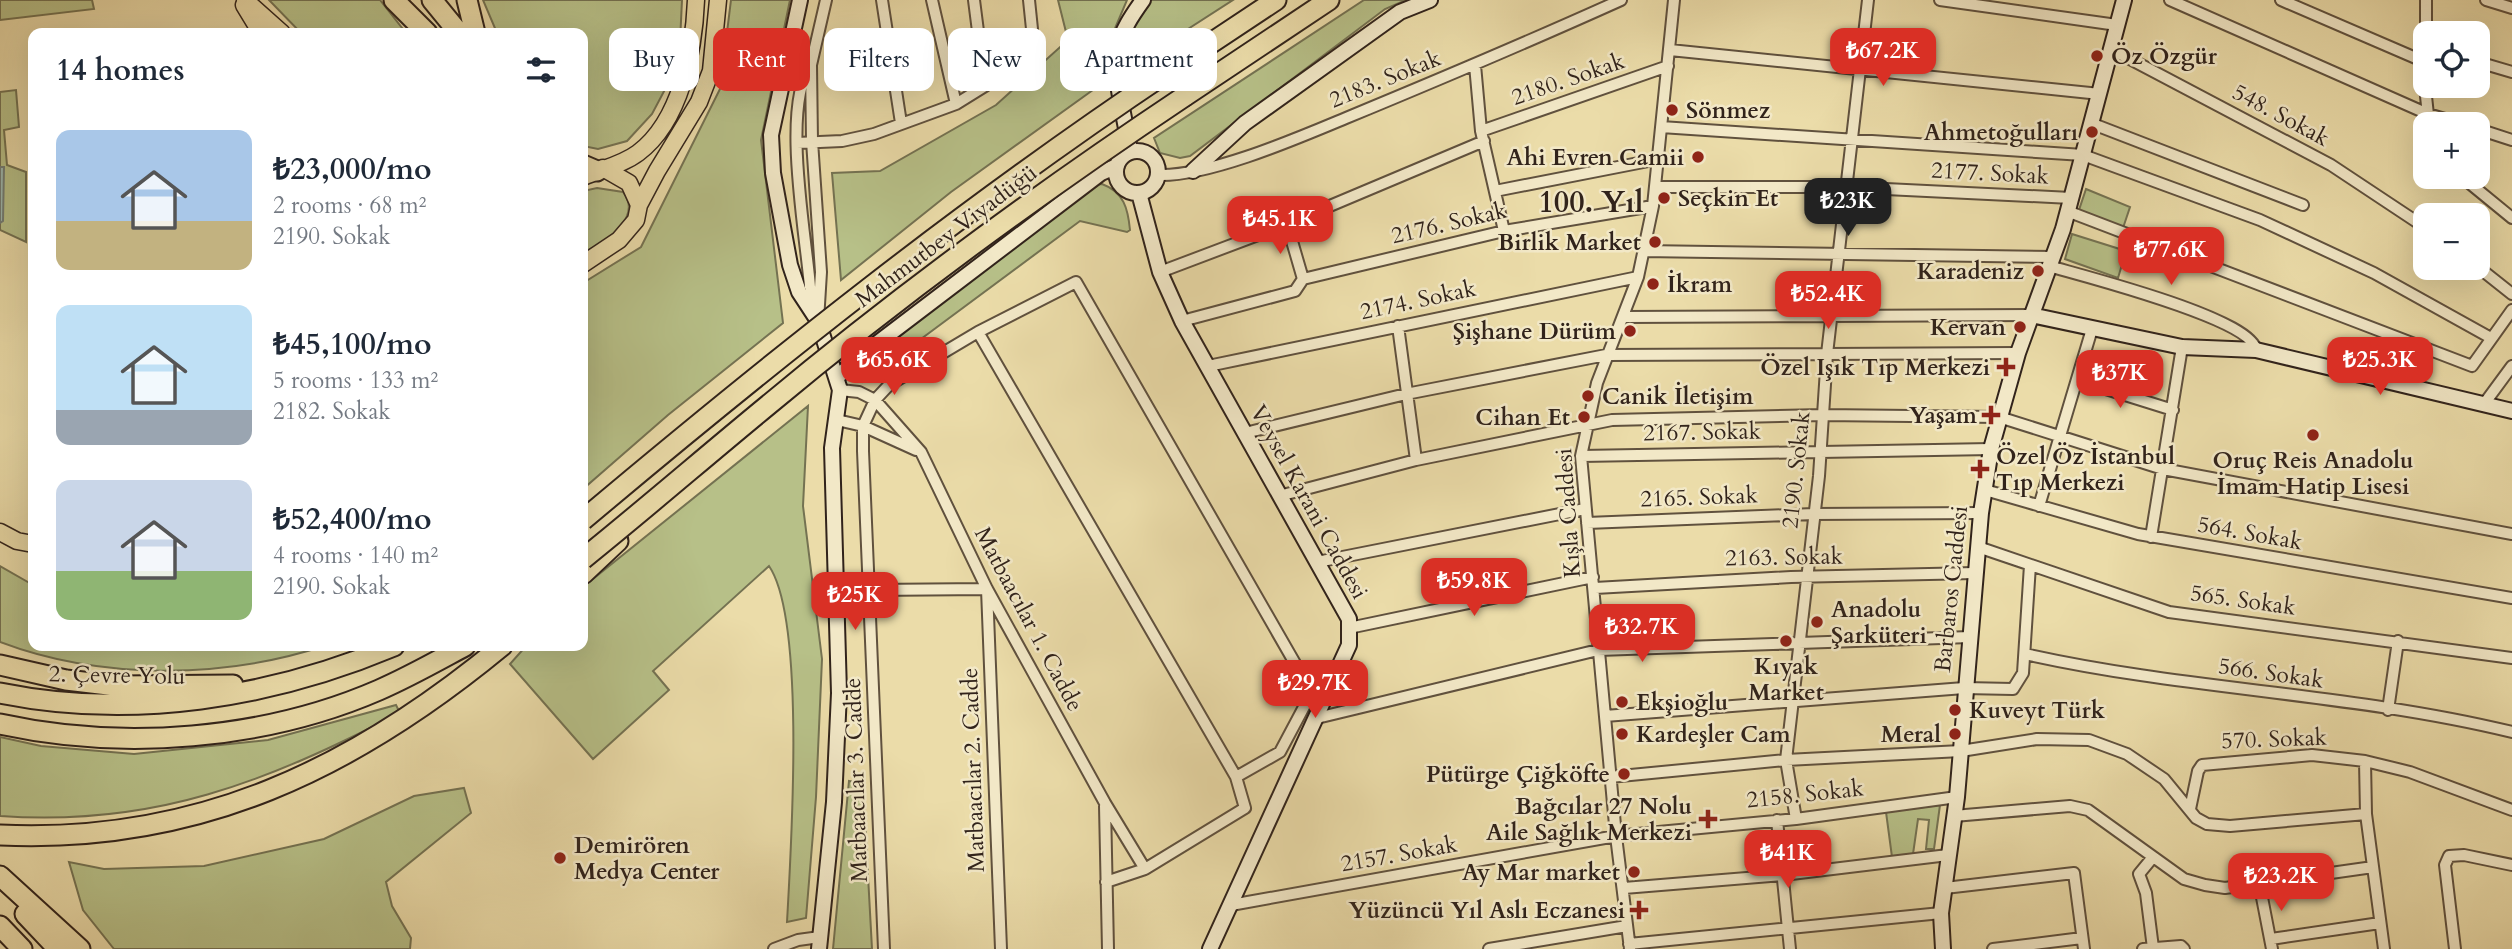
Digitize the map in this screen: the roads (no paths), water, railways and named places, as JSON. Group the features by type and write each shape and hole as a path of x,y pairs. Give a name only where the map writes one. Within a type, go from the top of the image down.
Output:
{"highway":[{"path":"394,0 423,28"},
{"path":"408,0 425,28"},
{"path":"432,0 455,28"},
{"path":"467,0 474,28"},
{"name":"Mahmutbey Viyadüğü","path":"588,516 730,397 933,237 1066,140 1276,0"},
{"name":"Mahmutbey Viyadüğü","path":"588,555 686,477 766,406 988,233 1329,0"},
{"path":"588,569 686,477"},
{"name":"2. Çevre Yolu","path":"0,693 48,700 142,705 201,700 317,675 381,651"},
{"path":"0,724 107,737 210,733 299,717 380,690 455,651"},
{"path":"0,835 75,835 129,829 218,809 305,776 376,738 419,711 496,651"},
{"path":"0,665 66,680 117,686 279,685"},
{"path":"0,876 80,949"},
{"path":"0,888 58,949"},
{"path":"0,926 22,949"}],"main road":[{"path":"243,0 258,28"},
{"path":"243,0 276,28"},
{"path":"591,170 638,153 653,138 685,78 693,48 696,0"},
{"path":"588,261 619,240 636,220 639,205 699,102 712,71 718,0"},
{"path":"800,0 771,135 782,235 790,265 799,292 818,320 823,344 839,384 832,448 839,693 834,802 819,943"},
{"path":"1130,152 1118,76 1118,48 1131,18 1143,0"},
{"path":"1193,171 1245,123 1400,12 1430,0"},
{"name":"Barbaros Caddesi","path":"1943,949 1941,914 1957,797 1975,573 1991,449 2018,354 2051,262 2093,124 2124,0"},
{"path":"839,384 871,348 1101,173 1117,166 1130,152"},
{"path":"1117,166 1121,185 1139,193 1152,187 1158,175 1150,156 1130,152"},
{"path":"591,170 629,183 639,205"},
{"name":"Veysel Karani Caddesi","path":"1139,193 1160,272 1182,321 1349,619 1349,645 1210,949"},
{"path":"2031,315 2182,346 2256,350 2512,411"},
{"path":"0,532 17,541 28,543"}],"street":[{"path":"818,320 821,272 812,141 811,65 826,0"},
{"path":"882,0 901,123"},
{"path":"932,0 956,104"},
{"path":"974,0 978,28"},
{"path":"1029,0 1032,28"},
{"name":"2183. Sokak","path":"1158,175 1193,171 1289,141 1475,65 1621,0"},
{"name":"Kışla Caddesi","path":"1630,947 1610,777 1581,456 1586,425 1606,355 1625,317 1638,277 1653,206 1674,0"},
{"name":"2190. Sokak","path":"1796,819 1786,760 1821,450 1827,354 1840,254 1845,187 1868,0"},
{"path":"1940,0 2117,25"},
{"path":"2171,0 2414,112"},
{"path":"2281,0 2413,57"},
{"path":"2426,0 2426,21"},
{"path":"2486,0 2512,8"},
{"name":"548. Sokak","path":"2111,49 2331,166 2413,220"},
{"path":"1670,50 2100,94"},
{"path":"811,65 806,72 798,105 797,142 810,286 818,320"},
{"path":"1475,65 1482,136 1504,231"},
{"name":"2180. Sokak","path":"1160,272 1287,224 1482,136 1668,66"},
{"path":"2490,66 2512,72"},
{"path":"797,142 842,141 874,134 956,104 977,91"},
{"path":"2093,124 2303,205"},
{"path":"1661,127 2083,155 2260,220 2374,273 2491,338 2512,310"},
{"path":"2490,133 2512,140"},
{"path":"1495,191 1658,159"},
{"name":"2177. Sokak","path":"1655,187 1845,187 2069,205 2472,366 2491,338"},
{"path":"2477,189 2512,218"},
{"name":"2176. Sokak","path":"1182,321 1295,291 1303,279 1504,231 1653,206"},
{"path":"1287,224 1303,279"},
{"path":"1643,251 1840,254 2051,262 2207,315 2245,333 2255,344 2256,350"},
{"name":"2174. Sokak","path":"1208,366 1638,277"},
{"path":"2490,277 2512,294"},
{"name":"Matbaacılar 3. Cadde","path":"884,949 863,426 875,400 889,385 978,332 1076,282 1308,686 1305,705 1280,752 1236,778"},
{"path":"1625,317 2031,315"},
{"path":"1398,326 1416,460"},
{"path":"2039,506 2092,329"},
{"path":"978,332 1236,778 1245,808 1145,869 1106,882"},
{"path":"2151,537 2182,346"},
{"path":"1245,433 1406,394 1606,355 2018,354"},
{"path":"2484,404 2512,366"},
{"path":"2077,380 2173,410"},
{"path":"839,384 875,400"},
{"name":"Matbaacılar 1. Cadde","path":"875,400 921,452 986,589 1105,803 1145,869"},
{"path":"1279,496 1416,460 1612,420 1823,415 1999,417 2162,469 2512,534"},
{"path":"837,420 863,426 921,452"},
{"name":"2167. Sokak","path":"1581,456 1991,449"},
{"name":"564. Sokak","path":"1985,490 2151,537 2512,598"},
{"path":"1317,562 1585,509"},
{"name":"2165. Sokak","path":"1587,523 1813,514 1981,513"},
{"name":"565. Sokak","path":"1978,547 2169,612 2512,658"},
{"path":"1605,716 1964,688 2013,689 2023,673 2030,565"},
{"name":"2163. Sokak","path":"1349,628 1594,582 1975,573"},
{"path":"870,590 986,589"},
{"name":"Matbaacılar 2. Cadde","path":"986,589 1001,949"},
{"path":"1317,718 1598,650 1970,637"},
{"path":"2388,710 2398,641"},
{"name":"566. Sokak","path":"2025,654 2094,669 2388,710 2512,732"},
{"path":"1610,777 1786,760 1961,751 2037,739 2089,740 2127,754 2164,779 2196,818 2207,824 2230,825 2366,814"},
{"name":"570. Sokak","path":"2190,809 2198,771 2202,765 2312,755 2365,761 2410,772 2512,810"},
{"path":"2365,761 2366,814 2384,949"},
{"name":"2158. Sokak","path":"1616,836 1796,819 1957,797"},
{"name":"Matbaacılar 1. Cadde","path":"1105,803 1108,949"},
{"path":"1954,816 2070,806 2088,810 2184,879 2225,888 2373,867"},
{"path":"1777,820 1790,949"},
{"name":"2157. Sokak","path":"1231,905 1616,836"},
{"path":"1624,888 1783,875 1948,855"},
{"path":"2455,949 2445,865 2449,856 2477,857 2512,864"},
{"path":"2152,857 2139,874 2146,893 2153,948"},
{"path":"1945,888 2074,873 2083,943 1993,949"},
{"path":"2259,882 2271,944 2380,923"},
{"path":"1630,947 1941,914"},
{"path":"1489,949 1627,926"},
{"path":"774,949 798,940 819,943"},
{"path":"2143,949 2181,946 2184,949"}],"water":[{"path":"0,167 4,167 3,221 0,223"}],"place":[{"name":"Öz Özgür","path":"2097,56"},
{"name":"Sönmez","path":"1672,110"},
{"name":"Ahmetoğulları","path":"2092,132"},
{"name":"Ahi Evren Camii","path":"1698,157"},
{"name":"Seçkin Et","path":"1664,198"},
{"name":"Birlik Market","path":"1655,242"},
{"name":"Karadeniz","path":"2038,271"},
{"name":"İkram","path":"1653,284"},
{"name":"Kervan","path":"2020,327"},
{"name":"Şişhane Dürüm","path":"1630,331"},
{"name":"Özel Işık Tıp Merkezi","path":"2006,367"},
{"name":"Canik İletişim","path":"1588,396"},
{"name":"Yaşam","path":"1991,415"},
{"name":"Cihan Et","path":"1584,417"},
{"name":"Oruç Reis Anadolu İmam Hatip Lisesi","path":"2313,435"},
{"name":"Özel Öz İstanbul Tıp Merkezi","path":"1980,469"},
{"name":"Anadolu Şarküteri","path":"1817,622"},
{"name":"Kıyak Market","path":"1786,641"},
{"name":"Ekşioğlu","path":"1622,702"},
{"name":"Kuveyt Türk","path":"1955,710"},
{"name":"Kardeşler Cam","path":"1622,734"},
{"name":"Meral","path":"1955,734"},
{"name":"Pütürge Çiğköfte","path":"1624,774"},
{"name":"Bağcılar 27 Nolu Aile Sağlık Merkezi","path":"1708,819"},
{"name":"Demirören Medya Center","path":"560,858"},
{"name":"Ay Mar market","path":"1634,872"},
{"name":"Yüzüncü Yıl Aslı Eczanesi","path":"1639,910"}],"district":[{"name":"100. Yıl","path":"1591,202"}]}
